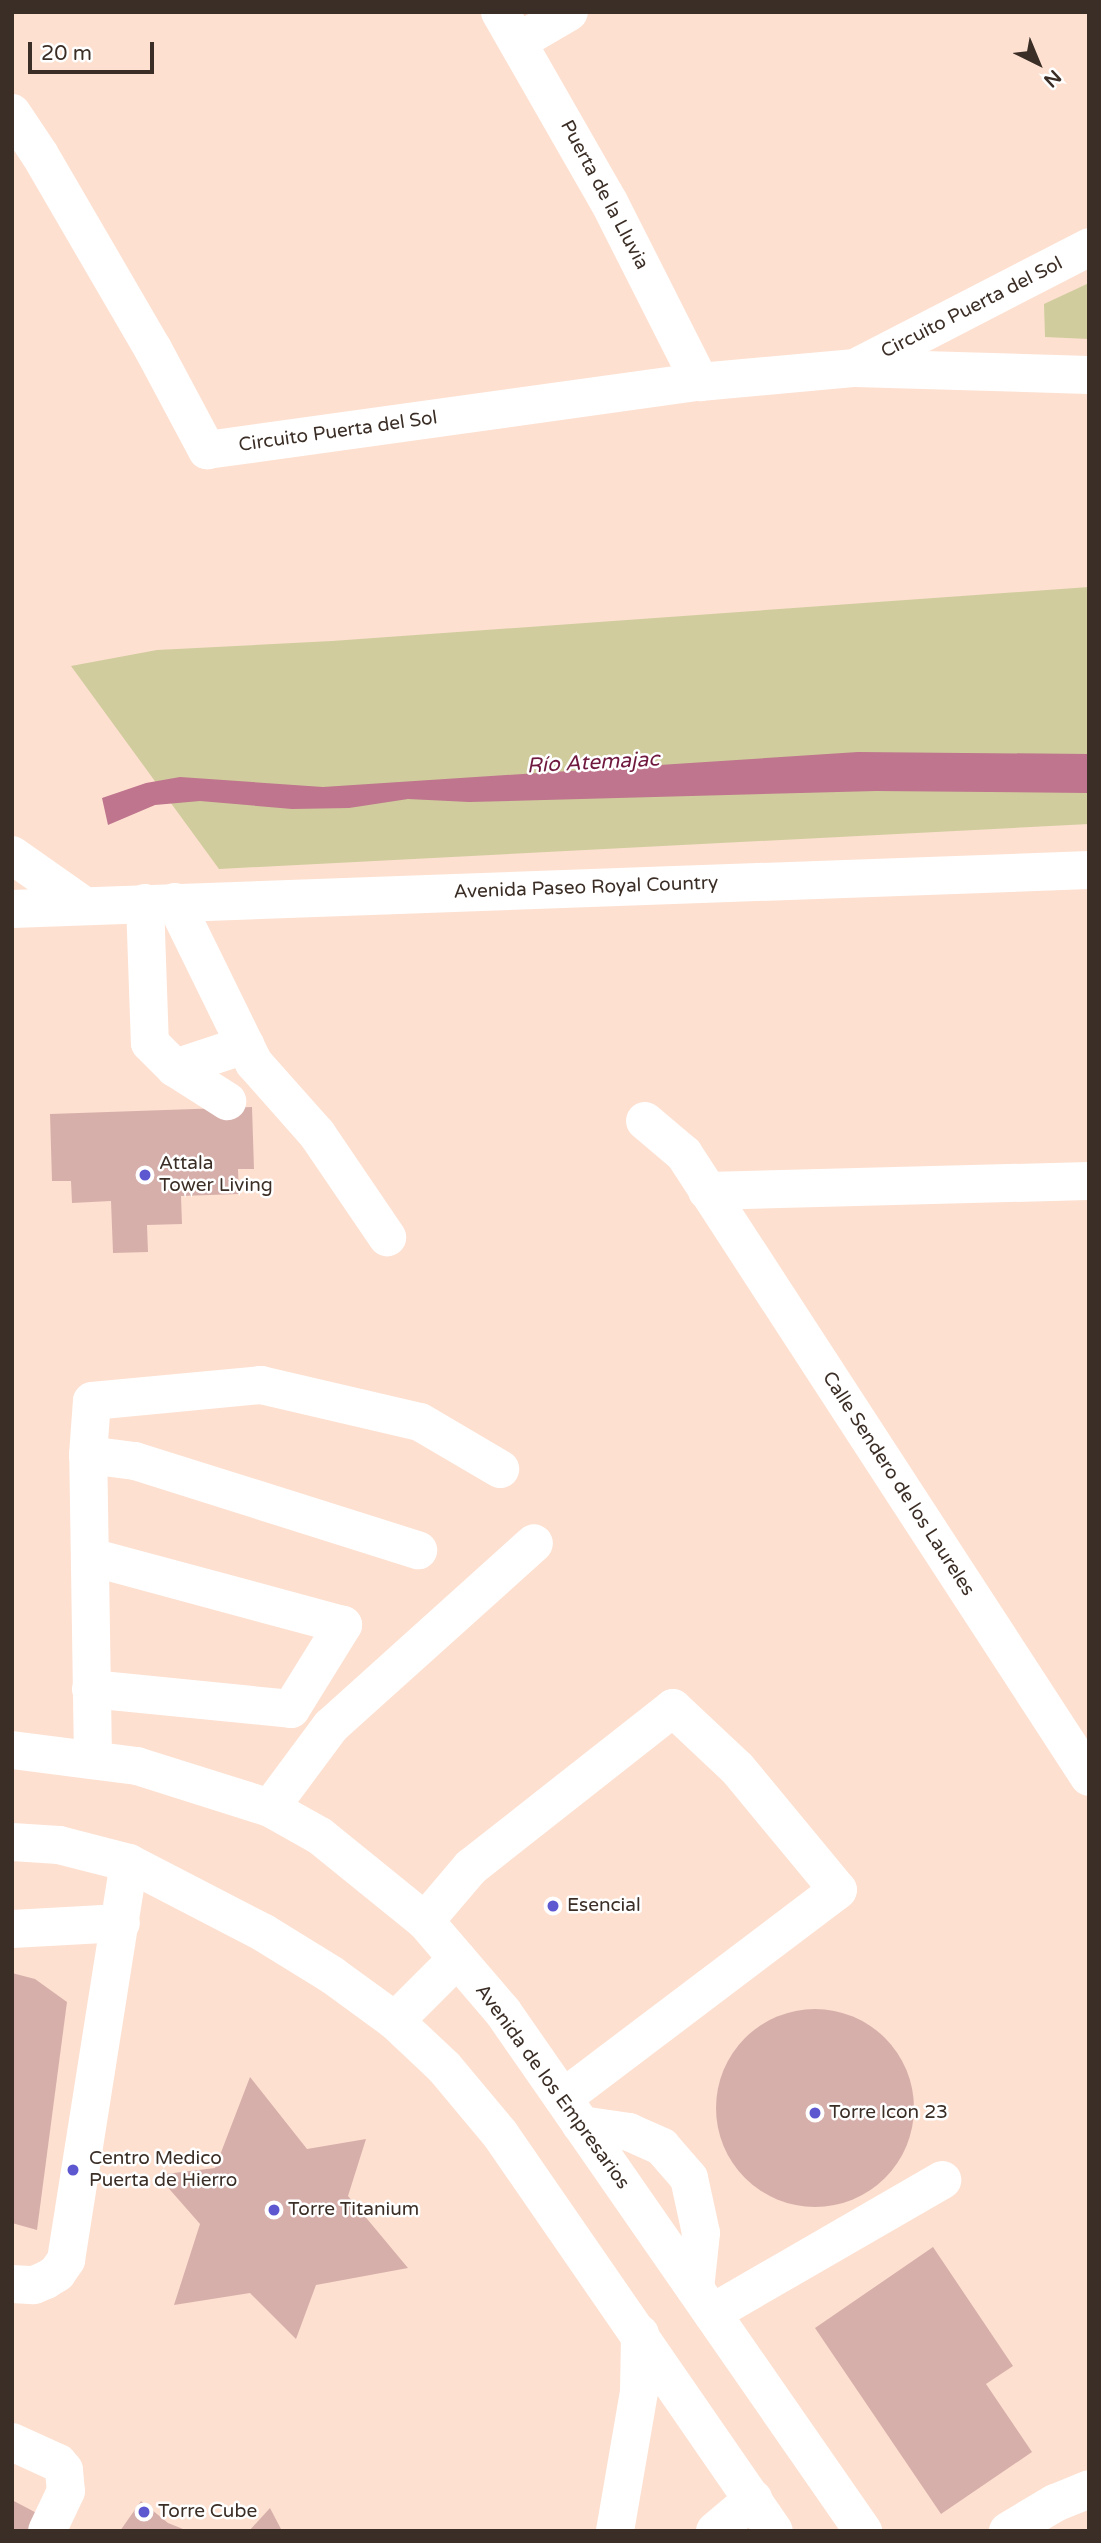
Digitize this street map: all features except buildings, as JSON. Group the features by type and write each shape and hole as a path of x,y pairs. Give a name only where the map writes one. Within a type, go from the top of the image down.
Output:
{"street":[{"path":"509,27 569,12"},
{"name":"Puerta de la Lluvia","path":"509,27 608,202 700,382"},
{"name":"Circuito Puerta del Sol","path":"12,113 40,155 146,338 207,450 700,382 855,368 1089,375"},
{"name":"Circuito Puerta del Sol","path":"855,368 1089,247"},
{"path":"12,855 83,905"},
{"name":"Avenida Paseo Royal Country","path":"12,909 1089,870"},
{"path":"160,902 254,1063 317,1134 387,1237"},
{"path":"160,902 150,1043 175,1068 227,1101"},
{"path":"175,1068 245,1045"},
{"name":"Calle Sendero de los Laureles","path":"645,1121 684,1154 1089,1777"},
{"path":"707,1191 1089,1181"},
{"path":"93,1759 88,1454 92,1402 261,1385 419,1422 500,1469"},
{"path":"88,1454 135,1461 418,1550"},
{"path":"270,1808 331,1726 534,1543"},
{"path":"90,1689 291,1709 343,1625 91,1557"},
{"path":"425,1921 471,1867 673,1708 737,1768 838,1890 572,2111"},
{"name":"Avenida de los Empresarios","path":"12,1750 137,1766 270,1808 320,1836 425,1921 503,2012 863,2531"},
{"path":"12,1842 59,1844 129,1863 264,1933 332,1975 395,2021 444,2067 500,2134 774,2531"},
{"path":"12,2284 34,2285 46,2280 57,2273 66,2260 129,1863"},
{"path":"12,1929 121,1923"},
{"path":"395,2021 457,1959"},
{"path":"572,2111 662,2147 689,2178 701,2233 704,2301 942,2180"},
{"path":"615,2531 639,2392 640,2334"},
{"path":"12,2442 58,2463 64,2470 66,2491 47,2531"},
{"path":"1008,2531 1055,2503 1089,2489"},
{"path":"715,2531 753,2499"}],"shaded area":[{"path":"1089,283 1089,339 1045,337 1044,304"},
{"path":"1089,587 1089,824 219,869 71,666 157,650 332,641"},
{"path":"858,752 1089,754 1089,793 876,791 469,802 408,799 349,808 292,809 200,801 155,805 108,825 102,798 146,783 180,777 323,787"}],"place":[{"name":"Attala Tower Living","path":"145,1175"},
{"name":"Esencial","path":"553,1906"},
{"name":"Torre Icon 23","path":"815,2113"},
{"name":"Centro Medico Puerta de Hierro","path":"73,2170"},
{"name":"Torre Titanium","path":"274,2210"},
{"name":"Torre Cube","path":"144,2512"}],"water label":[{"name":"Río Atemajac","path":"593,763"}]}
